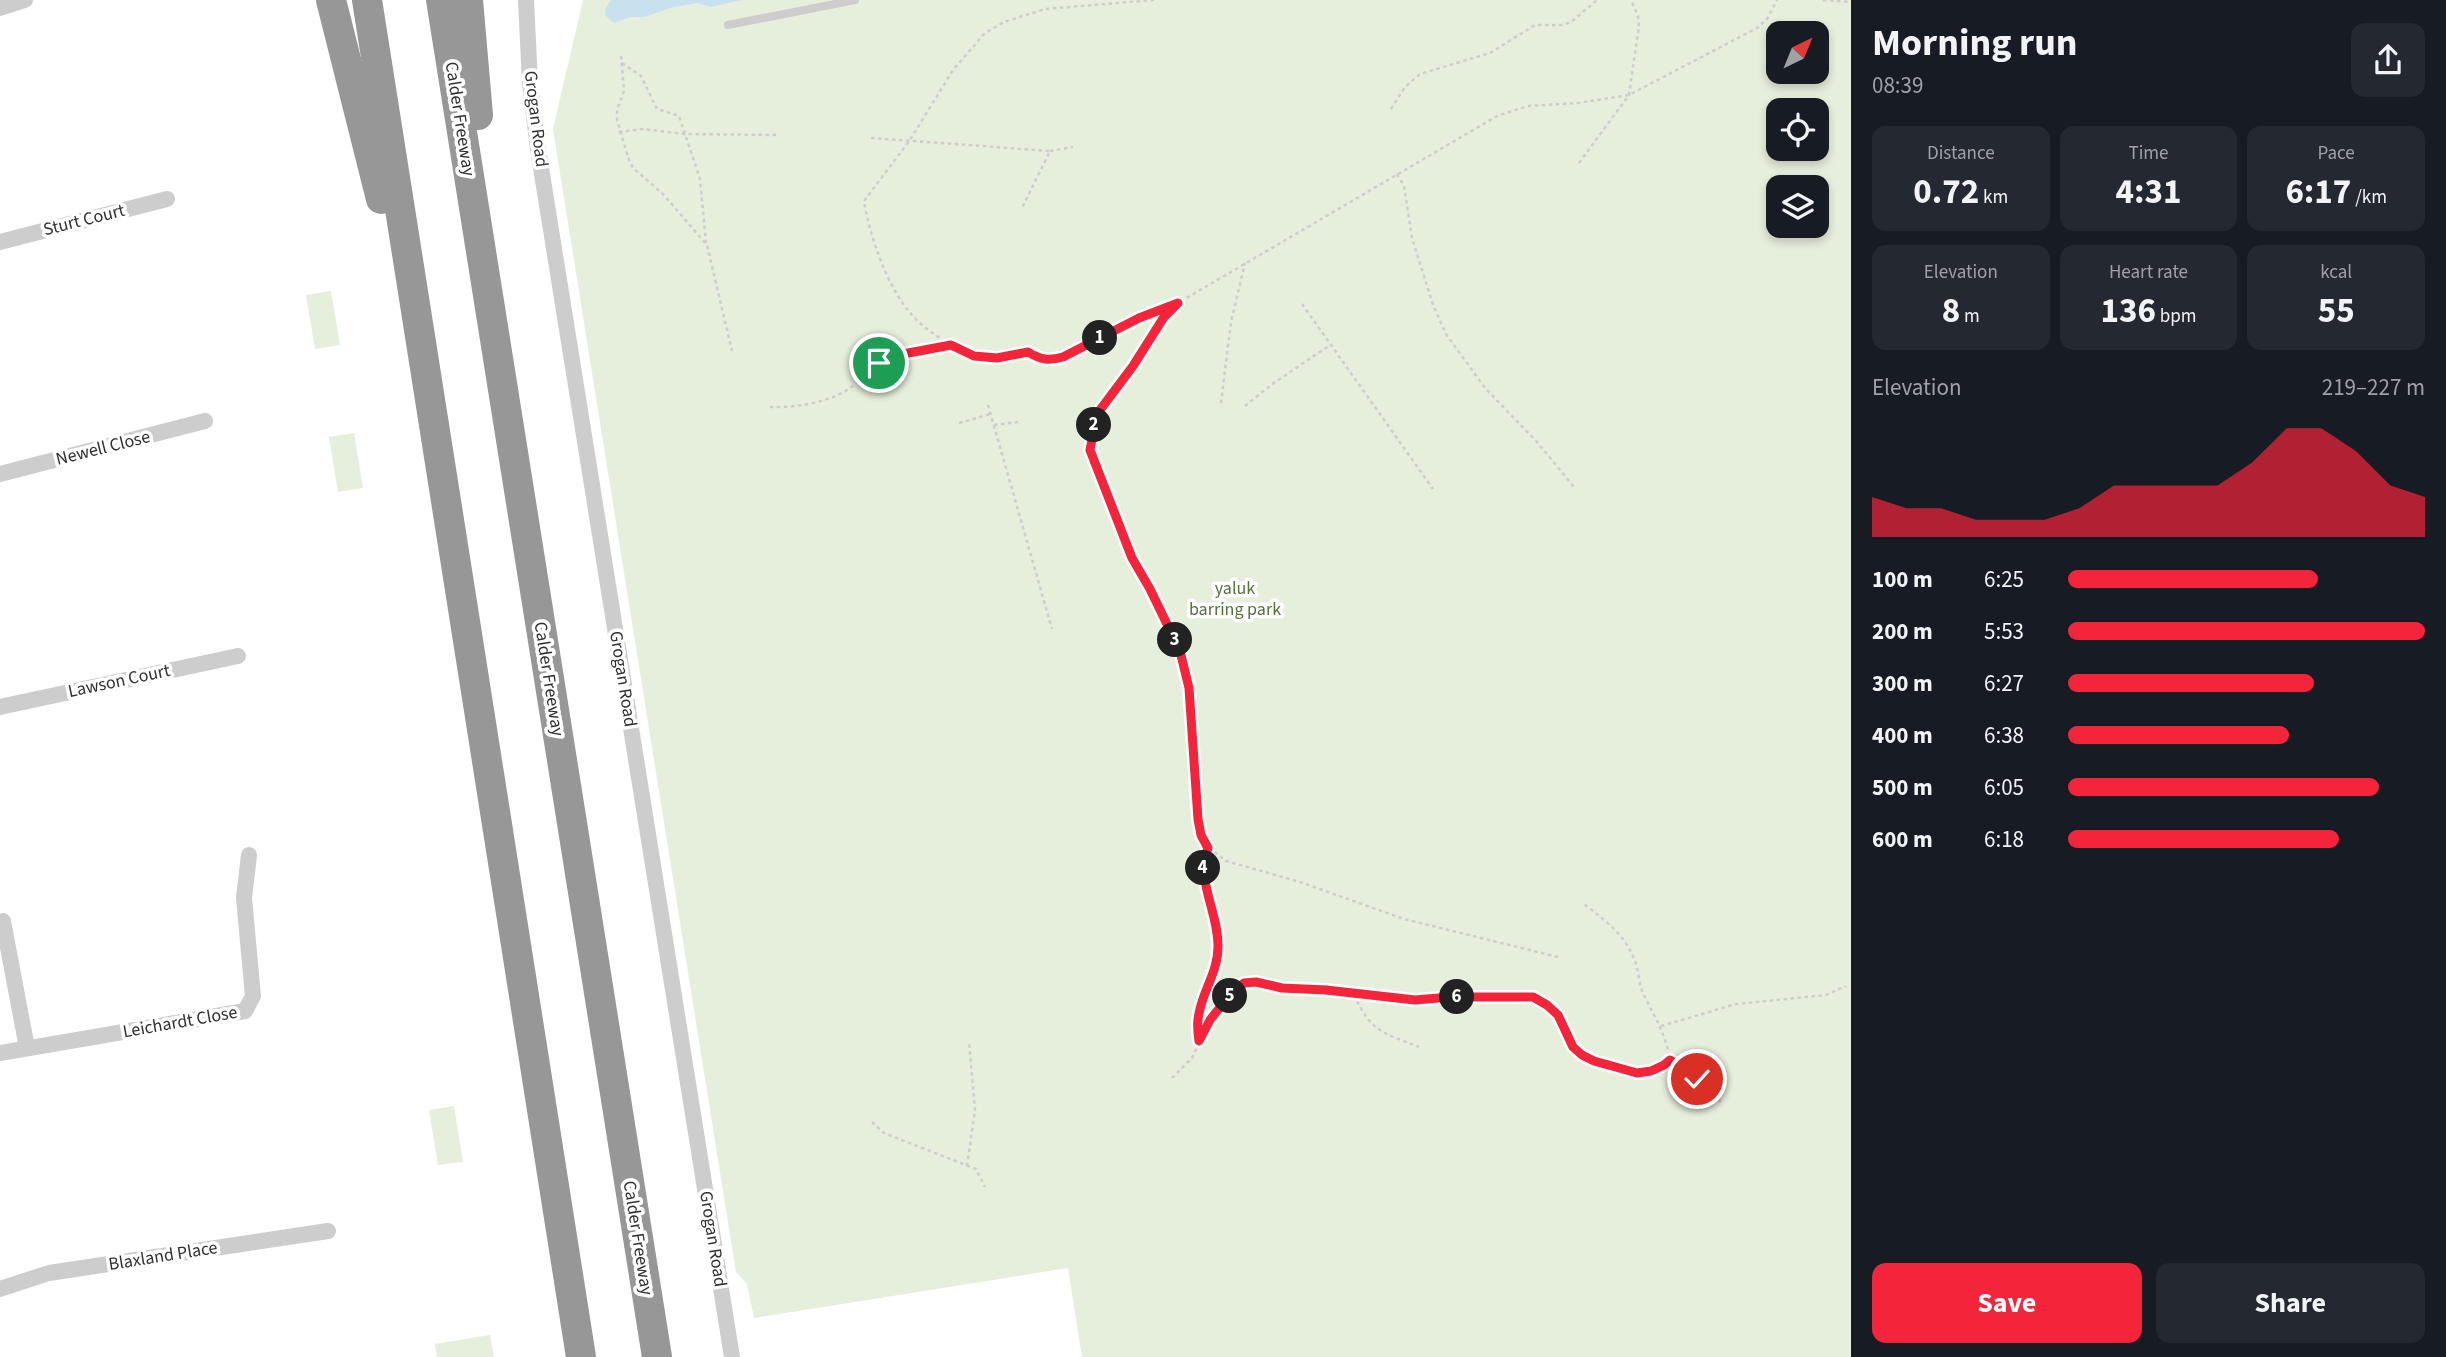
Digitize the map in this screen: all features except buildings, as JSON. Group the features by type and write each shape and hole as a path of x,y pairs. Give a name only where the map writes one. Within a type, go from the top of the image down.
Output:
{"highway":[{"path":"331,0 390,238 439,456"},
{"path":"367,0 581,1357"},
{"name":"Calder Freeway","path":"441,0 657,1357"},
{"path":"468,0 483,176 569,805"}],"street":[{"path":"0,8 25,0"},
{"name":"Grogan Road","path":"526,0 530,83 538,149 732,1357"},
{"name":"Sturt Court","path":"0,242 167,199"},
{"name":"Newell Close","path":"0,474 205,421"},
{"name":"Lawson Court","path":"0,707 238,656"},
{"name":"Leichardt Close","path":"0,1053 245,1011 253,996 244,898 249,855"},
{"path":"3,921 27,1048"},
{"name":"Blaxland Place","path":"0,1289 49,1273 328,1231"}],"lane":[{"path":"728,25 855,0"}],"path":[{"path":"1154,0 1045,9 1004,22 985,33 961,60 910,140 863,201 883,262 911,315 951,345 974,356 997,358 1028,352 1039,359 1063,357 1139,318 1178,303 1497,116 1528,106 1578,103 1629,95 1757,28 1767,19 1777,0"},
{"path":"1391,110 1405,87 1420,74 1490,53 1535,25 1571,22 1597,0"},
{"path":"1579,163 1629,95 1639,26 1631,0"},
{"path":"1823,0 1851,2"},
{"path":"621,56 624,90 617,110 619,132 633,168 662,192 706,245"},
{"path":"622,63 641,76 657,109 679,116 700,179 706,245 732,351"},
{"path":"619,132 642,129 685,134 776,135"},
{"path":"871,138 1050,152 1073,147"},
{"path":"1021,210 1050,152"},
{"path":"1397,174 1404,186 1412,238 1433,306 1446,334 1485,388 1537,442 1574,487"},
{"path":"1221,403 1231,322 1245,263"},
{"path":"1178,303 1164,317 1133,366 1097,414 1090,450 1132,558 1180,651 1189,688 1198,819 1201,835 1208,848 1226,861 1248,869 1300,882 1405,919 1558,957"},
{"path":"1302,303 1433,489"},
{"path":"771,407 795,408 832,396 848,390 879,363 903,354 951,345"},
{"path":"1245,406 1331,345"},
{"path":"989,405 1052,629"},
{"path":"958,423 991,414"},
{"path":"994,425 1018,422"},
{"path":"1199,1041 1198,1019 1216,970 1219,946 1216,921 1204,878 1203,860 1208,848"},
{"path":"1584,904 1613,926 1623,938 1636,964 1642,992 1661,1026 1670,1060 1697,1079 1721,1102"},
{"path":"1172,1078 1192,1058 1210,1020 1228,997 1244,983 1256,982 1282,988 1415,1000 1533,997 1558,1015 1573,1047 1594,1061 1637,1073 1651,1071 1670,1060"},
{"path":"1661,1026 1736,1004 1826,996 1846,986"},
{"path":"1354,995 1367,1019 1380,1031 1419,1047"},
{"path":"967,1166 975,1110 969,1041"},
{"path":"872,1122 884,1133 976,1169 985,1187"}],"green space":[{"name":"yaluk barring park","path":"583,0 1851,0 1851,1357 1082,1357 1068,1268 754,1318 747,1284 736,1272 553,129"},
{"path":"331,291 340,345 315,349 306,295"},
{"path":"354,433 363,488 338,492 329,437"},
{"path":"454,1106 463,1162 438,1165 429,1110"},
{"path":"490,1335 494,1357 437,1357 435,1344"}],"water":[{"path":"611,0 742,0 710,7 698,3 673,7 645,17 630,17 614,23 606,16 605,10"}],"route":[{"path":"879,363 903,354 951,345 974,356 997,358 1028,352 1039,359 1050,360 1063,357 1139,318 1178,303 1164,317 1133,366 1097,414 1090,450 1096,471 1111,501 1119,529 1180,651 1189,688 1198,819 1201,835 1208,848 1203,860 1204,878 1216,921 1219,946 1216,970 1198,1019 1199,1041 1210,1020 1228,997 1244,983 1256,982 1282,988 1415,1000 1533,997 1558,1015 1573,1047 1582,1055 1637,1073 1651,1071 1670,1060 1697,1079"}]}
